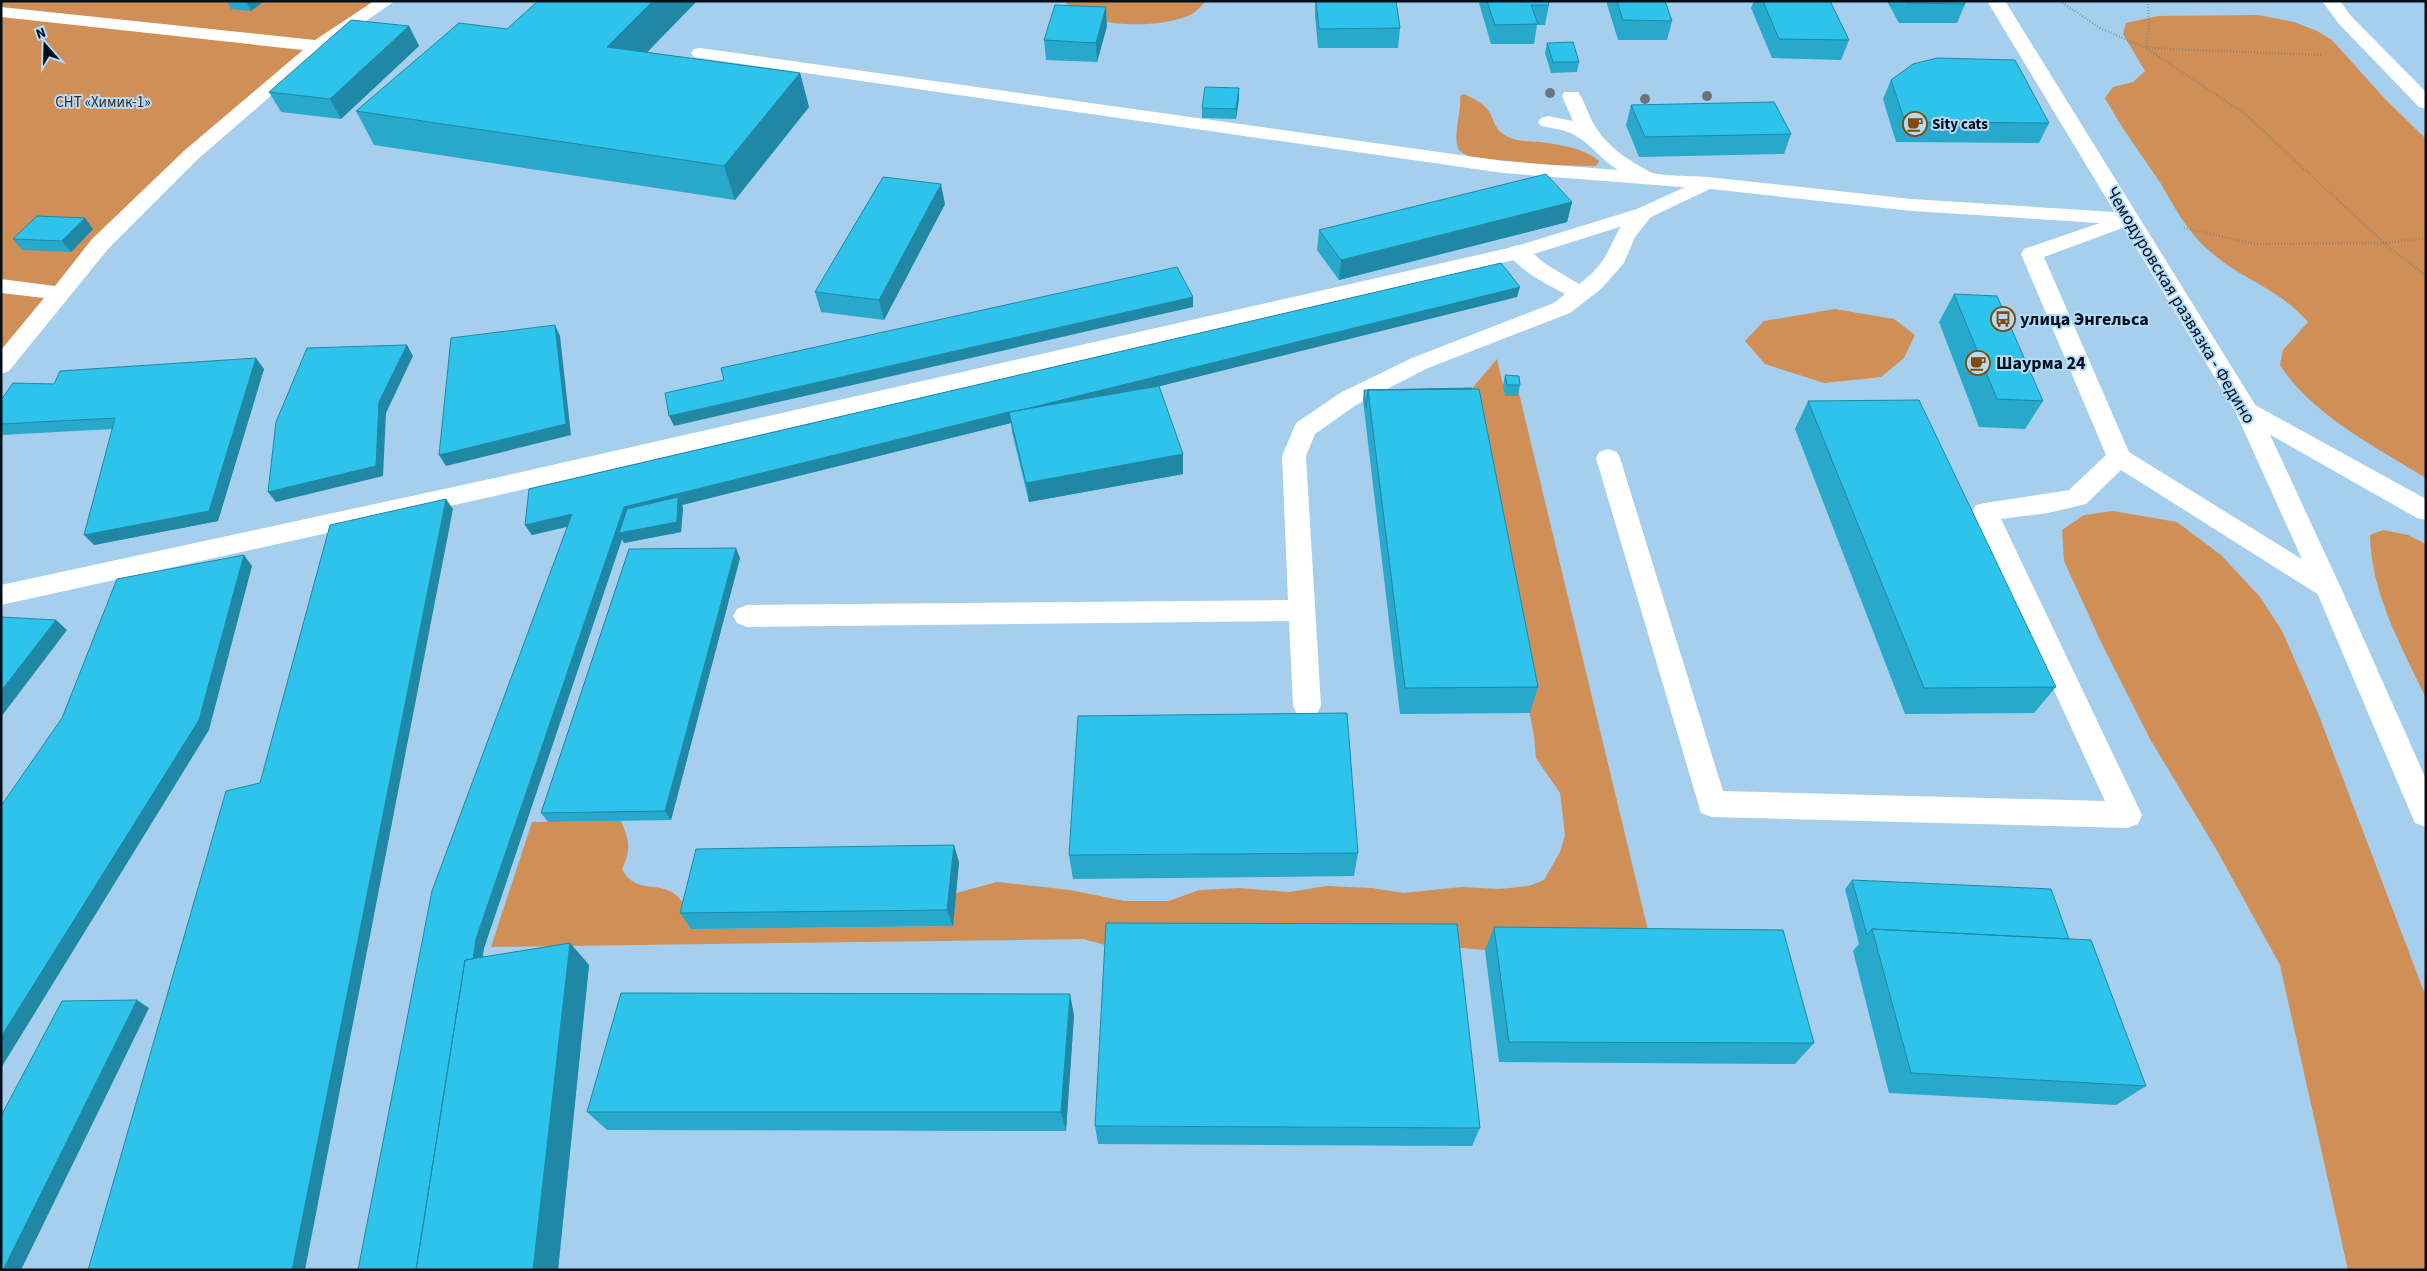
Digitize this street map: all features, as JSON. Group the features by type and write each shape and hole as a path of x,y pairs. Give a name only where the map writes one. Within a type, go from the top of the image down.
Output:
{"street":[{"path":"1,366 100,244 192,154 318,46 386,1"},
{"name":"Чемодуровская развязка - Федино","path":"1996,1 2247,411 2328,588 2426,814"},
{"path":"2332,1 2345,20 2426,103"},
{"path":"1,12 318,46"},
{"path":"700,53 1484,165 1707,183 1912,205 2129,219"},
{"path":"1571,96 1591,138"},
{"path":"1548,122 1576,128 1591,138 1607,155 1629,170 1652,179"},
{"path":"1,595 504,485 1518,252 1644,213 1707,183"},
{"path":"1307,706 1294,456 1305,429 1348,399 1420,363 1562,308 1593,284 1616,258 1625,235 1644,213"},
{"path":"2129,219 2032,254 2119,457 2328,588"},
{"path":"1518,252 1536,268 1581,294"},
{"path":"1,286 59,293"},
{"path":"2247,411 2426,511"},
{"path":"1608,458 1712,804 2127,815 1985,512 2040,506 2077,498 2119,457"},
{"path":"747,616 1302,610"}],"path":[{"path":"2060,1 2100,28 2146,48 2244,113 2384,243 2426,276"},
{"path":"2146,48 2149,26 2148,1"},
{"path":"2146,48 2382,58"},
{"path":"2129,219 2159,222 2254,244 2384,243 2426,238"}],"green space":[{"name":"СНТ «Химик-1»","path":"1,1 386,1 192,154 1,366"},
{"path":"1065,1 1206,1 1194,13 1180,19 1145,24 1125,24 1106,22 1089,17 1075,10"},
{"path":"2258,15 2294,22 2317,31 2332,40 2385,99 2426,139 2426,478 2346,429 2309,399 2293,383 2280,365 2283,350 2308,322 2286,301 2225,263 2203,245 2181,218 2105,98 2113,87 2133,82 2145,71 2123,34 2126,23 2158,16"},
{"path":"1464,94 1483,105 1489,111 1497,128 1507,137 1521,141 1556,144 1572,148 1586,153 1599,161 1596,166 1549,165 1470,157 1460,151 1456,140 1460,96"},
{"path":"1835,309 1894,319 1915,335 1904,358 1881,377 1824,383 1765,364 1745,341 1764,321"},
{"path":"1497,359 1503,385 1517,385 1653,951 1485,950 1450,947 1109,946 1083,939 491,947 532,822 621,821 628,845 627,856 622,869 628,878 635,883 668,890 676,895 686,909 691,929 952,926 956,893 997,882 1070,890 1124,901 1169,901 1199,890 1239,888 1289,892 1326,886 1372,888 1403,893 1462,887 1499,889 1529,886 1544,880 1560,852 1565,835 1560,793 1536,758 1534,736 1473,418 1463,399"},
{"path":"2113,511 2177,522 2221,555 2260,597 2282,631 2318,713 2426,997 2426,1270 2348,1270 2280,965 2215,847 2150,739 2101,642 2064,561 2062,530 2084,515"},
{"path":"2383,530 2408,535 2426,544 2426,698 2389,619 2376,578 2370,535"}],"building":[{"path":"538,1 653,1 607,47 800,73 724,166 356,111 459,23 507,29"},
{"path":"1316,1 1396,1 1400,28 1319,29"},
{"path":"1487,1 1548,1 1549,5 1531,5 1538,24 1495,25"},
{"path":"1617,1 1665,1 1672,21 1623,20"},
{"path":"1763,1 1830,1 1849,40 1779,39"},
{"path":"1906,1 1964,1 1965,4 1907,3"},
{"path":"1055,5 1106,7 1096,43 1044,40"},
{"path":"351,20 409,26 330,99 269,92"},
{"path":"1573,42 1579,62 1553,62 1547,43"},
{"path":"1937,58 2015,60 2049,123 1905,122 1891,80 1913,64"},
{"path":"1205,87 1239,88 1236,109 1202,108"},
{"path":"1774,102 1791,134 1645,137 1631,105"},
{"path":"1546,174 1572,202 1341,260 1319,230"},
{"path":"883,177 941,184 879,300 815,292"},
{"path":"37,216 85,218 62,241 13,239"},
{"path":"1501,263 1520,287 624,507 476,939 473,959 465,960 416,1270 358,1270 432,891 572,514 525,525 529,489"},
{"path":"1177,267 1193,297 669,416 665,393 724,380 721,368"},
{"path":"1954,294 1997,296 2043,401 1997,399"},
{"path":"555,325 566,424 439,455 451,338"},
{"path":"407,345 379,402 376,466 268,492 276,422 307,348"},
{"path":"256,358 209,511 84,535 115,418 1,424 1,400 13,383 54,384 60,371"},
{"path":"1505,375 1519,376 1520,385 1507,385"},
{"path":"1159,386 1183,454 1026,483 1009,412"},
{"path":"1472,388 1368,390 1366,408 1364,390"},
{"path":"1479,389 1538,687 1405,688 1368,390"},
{"path":"1919,400 2056,687 1924,688 1808,401"},
{"path":"678,497 677,522 619,533 627,509"},
{"path":"446,499 292,1270 88,1270 226,791 260,783 330,525"},
{"path":"736,548 665,811 541,813 629,549"},
{"path":"244,555 199,720 1,1037 1,806 62,718 117,579"},
{"path":"1,617 56,620 1,691"},
{"path":"1347,713 1358,853 1069,855 1078,716"},
{"path":"954,845 947,910 680,913 696,849"},
{"path":"1852,880 2051,889 2069,939 1872,929 1867,935"},
{"path":"1106,923 1457,924 1480,1128 1095,1126"},
{"path":"1494,927 1783,930 1814,1043 1509,1042"},
{"path":"1872,929 2091,940 2146,1086 1911,1073"},
{"path":"570,943 533,1270 416,1270 465,960"},
{"path":"621,993 1070,994 1061,1112 587,1112"},
{"path":"137,1000 3,1270 1,1270 1,1116 62,1001"}],"place":[{"name":"Sity cats","path":"1915,124"},
{"name":"улица Энгельса","path":"2003,319"},
{"name":"Шаурма 24","path":"1978,363"}]}
